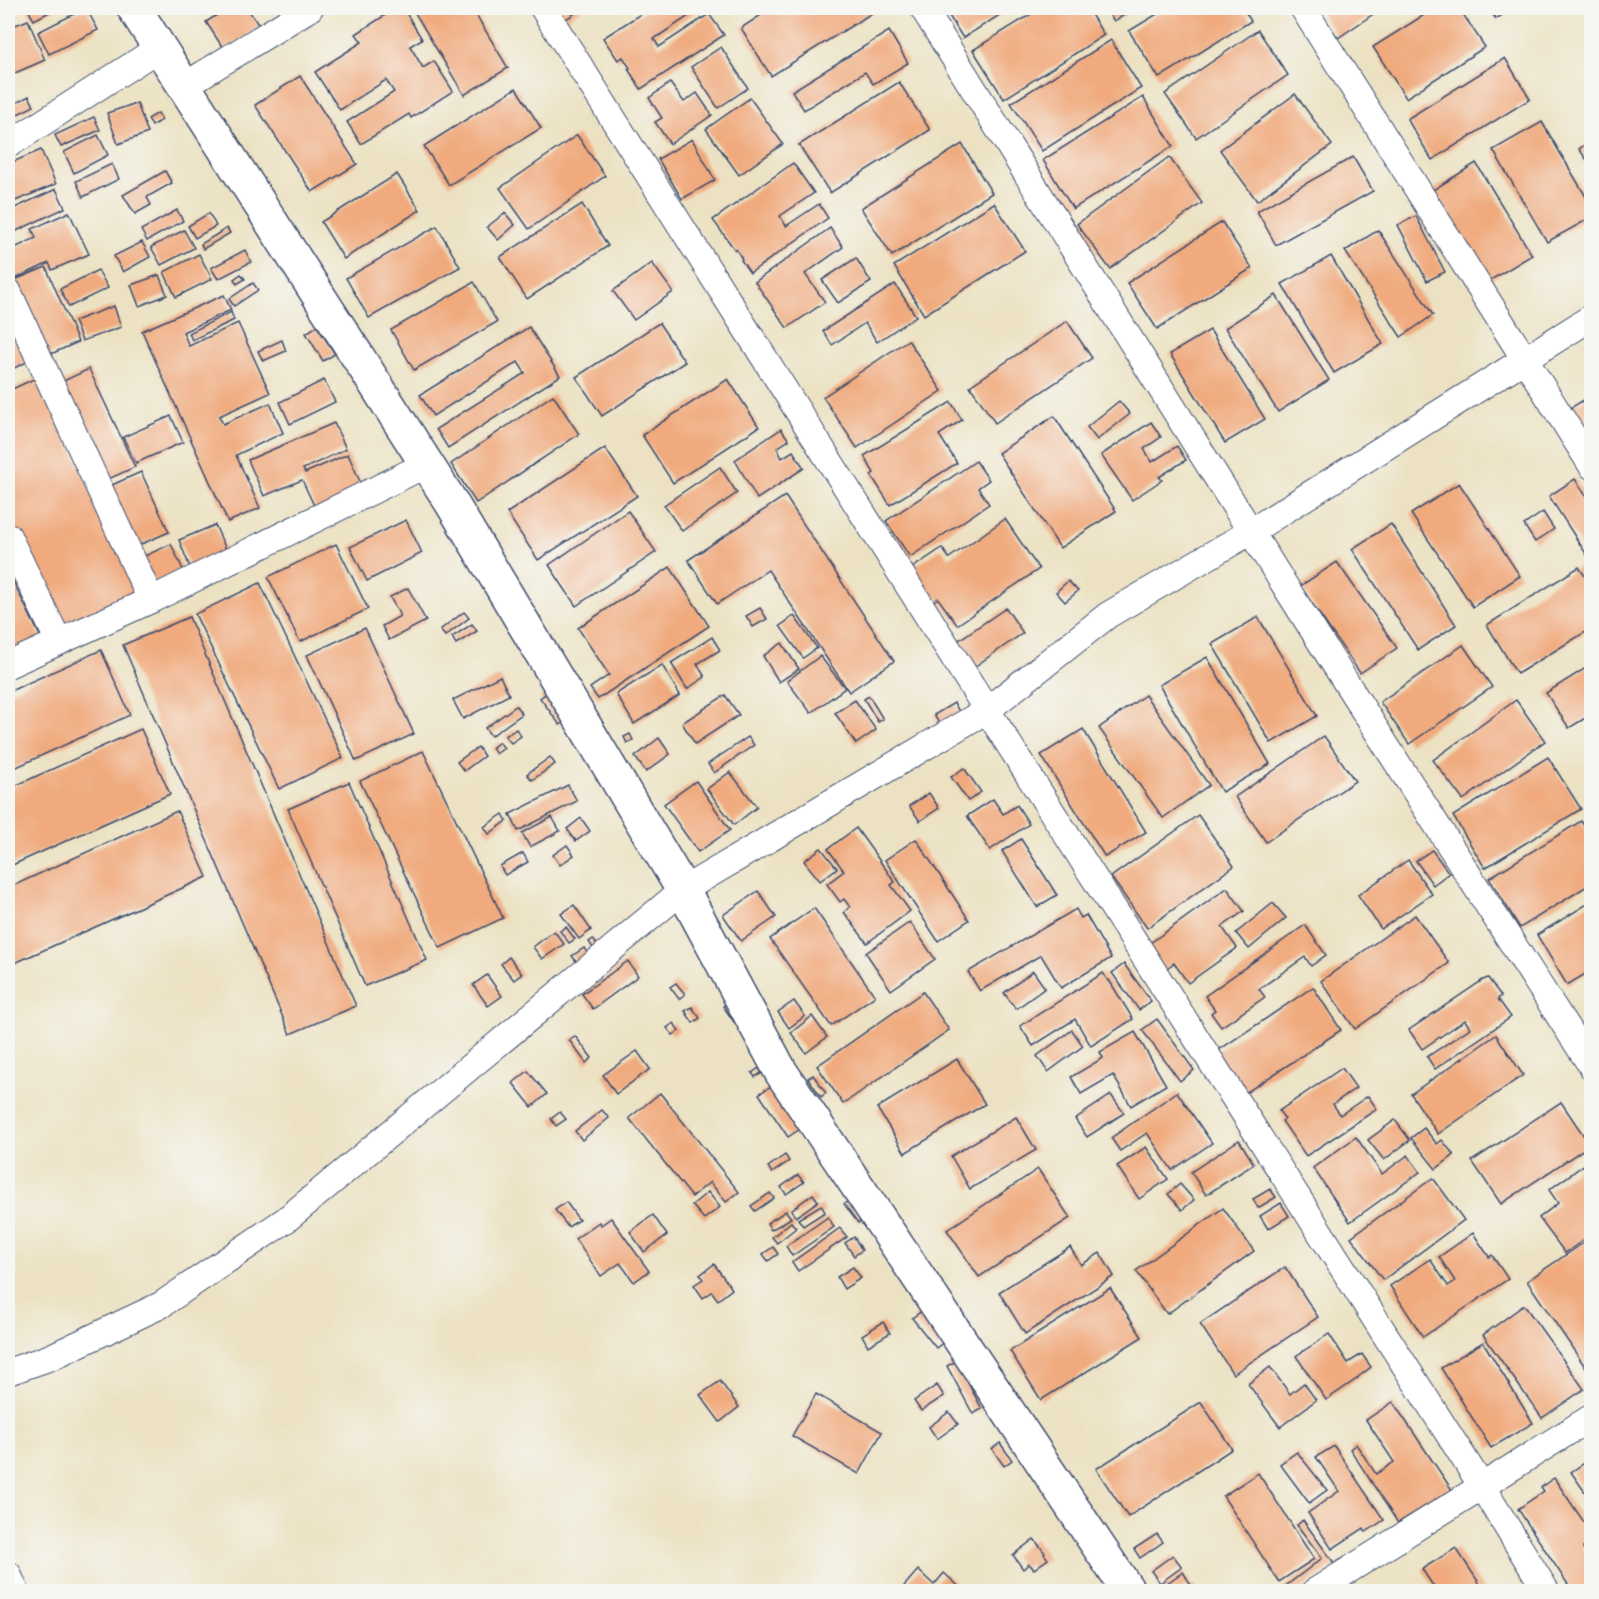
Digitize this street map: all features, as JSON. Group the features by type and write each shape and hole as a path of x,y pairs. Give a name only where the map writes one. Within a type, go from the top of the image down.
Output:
{"street":[{"path":"134,8 458,513 683,890 781,1072 1129,1592"},
{"path":"184,86 310,8"},
{"path":"543,8 1547,1592"},
{"path":"923,8 1428,813 1592,1067"},
{"path":"1303,8 1592,466"},
{"path":"8,145 159,48"},
{"path":"8,291 151,600"},
{"path":"8,1372 51,1357 161,1305 287,1219 683,890 987,710 1108,615 1250,531 1592,317"},
{"path":"8,664 151,600 427,464"},
{"path":"8,536 59,642"},
{"path":"1314,1592 1592,1417"},
{"path":"8,1574 16,1592"}],"building":[{"path":"27,8 57,8 34,20"},
{"path":"86,8 98,30 49,54 38,32"},
{"path":"212,8 247,8 260,27 225,51 206,22 217,15"},
{"path":"396,8 403,8 422,39 410,46 423,68 434,61 453,91 411,118 409,114 361,144 347,122 394,92 386,80 340,110 315,72 362,42 356,34"},
{"path":"412,8 472,8 508,68 464,95"},
{"path":"549,8 583,8 560,23"},
{"path":"650,8 701,8 654,39 659,47 709,14 724,35 641,89 623,57 618,60 603,38"},
{"path":"772,8 868,8 872,13 771,76 741,28"},
{"path":"944,8 1011,8 963,38"},
{"path":"1041,8 1087,8 1104,35 1004,99 973,50"},
{"path":"1105,8 1136,8 1114,21"},
{"path":"1167,8 1243,8 1251,21 1159,78 1129,31"},
{"path":"1317,8 1382,8 1338,38"},
{"path":"1435,8 1459,8 1485,47 1406,98 1373,47"},
{"path":"1488,8 1513,8 1496,19"},
{"path":"28,20 45,60 8,76 8,28"},
{"path":"1258,30 1288,75 1196,138 1165,94"},
{"path":"889,31 908,63 873,84 865,72 804,110 792,91"},
{"path":"1111,40 1141,88 1042,151 1011,103"},
{"path":"721,47 748,88 718,108 691,67"},
{"path":"1505,58 1530,99 1432,160 1407,119"},
{"path":"300,76 357,164 312,192 255,105"},
{"path":"8,81 14,97 8,99"},
{"path":"899,82 930,130 830,193 799,145"},
{"path":"670,83 684,102 697,93 712,115 670,144 655,122 662,118 649,98"},
{"path":"516,88 541,128 449,185 424,146"},
{"path":"1295,94 1332,145 1257,201 1220,150"},
{"path":"29,96 34,106 8,119 8,107"},
{"path":"1143,97 1173,146 1073,209 1043,160"},
{"path":"750,98 783,144 739,175 706,129"},
{"path":"137,103 148,133 118,144 107,113"},
{"path":"158,113 162,120 152,126 148,119"},
{"path":"94,117 100,130 61,147 55,135"},
{"path":"1542,122 1592,207 1592,217 1547,242 1493,150"},
{"path":"98,135 108,155 74,173 64,152"},
{"path":"577,135 605,176 529,229 500,188"},
{"path":"692,139 715,180 682,199 658,159"},
{"path":"1592,140 1592,167 1579,149"},
{"path":"962,144 992,193 892,256 861,208"},
{"path":"41,150 56,184 8,204 8,164"},
{"path":"1169,157 1202,203 1110,269 1077,224"},
{"path":"1353,157 1373,191 1276,245 1257,211"},
{"path":"793,163 814,193 780,216 786,226 819,204 828,218 750,273 736,249 713,220"},
{"path":"1476,163 1532,255 1489,281 1433,190"},
{"path":"112,164 119,179 83,197 76,181"},
{"path":"165,171 172,183 147,197 151,205 135,214 123,195"},
{"path":"397,174 420,210 344,259 321,222"},
{"path":"56,189 65,208 8,235 8,211"},
{"path":"994,203 1025,251 924,315 894,266"},
{"path":"582,204 608,246 527,299 500,257"},
{"path":"177,210 183,221 147,241 141,230"},
{"path":"69,212 89,254 52,270 49,263 12,280 8,270 8,251 36,238 32,229"},
{"path":"209,213 216,226 195,238 188,226"},
{"path":"505,213 515,225 498,240 487,227"},
{"path":"1416,216 1445,272 1427,281 1398,225"},
{"path":"1222,222 1252,268 1157,329 1127,283"},
{"path":"437,226 460,267 369,318 346,278"},
{"path":"227,228 230,233 203,249 201,244"},
{"path":"830,228 843,247 805,274 825,302 787,328 755,282"},
{"path":"184,230 194,248 161,265 151,247"},
{"path":"1378,230 1433,315 1401,337 1345,251"},
{"path":"142,242 150,257 123,272 114,256"},
{"path":"245,250 251,262 218,279 211,268"},
{"path":"199,254 212,279 176,297 164,272"},
{"path":"1331,256 1383,344 1334,373 1282,284"},
{"path":"856,258 871,282 838,303 822,280"},
{"path":"652,263 673,292 634,320 613,291"},
{"path":"46,267 78,342 42,358 10,282"},
{"path":"98,270 108,288 69,307 60,289"},
{"path":"241,274 245,279 237,284 234,279"},
{"path":"159,275 167,295 139,306 131,285"},
{"path":"474,282 497,322 414,370 391,330"},
{"path":"253,283 258,290 234,306 229,299"},
{"path":"895,284 916,316 877,342 865,323 832,345 823,331"},
{"path":"224,295 231,310 183,332 189,346 238,323 270,393 219,416 223,424 270,403 283,433 236,455 260,508 228,522 142,331"},
{"path":"1276,295 1329,380 1278,412 1225,328"},
{"path":"114,306 121,327 82,341 74,321"},
{"path":"231,312 234,320 192,340 189,333"},
{"path":"8,316 29,361 8,371"},
{"path":"1067,321 1092,358 995,423 970,386"},
{"path":"659,323 685,362 602,416 576,377"},
{"path":"317,326 335,354 323,361 306,333"},
{"path":"529,327 560,376 448,448 436,429 525,373 518,362 433,416 420,395"},
{"path":"1210,330 1265,419 1225,443 1170,354"},
{"path":"282,340 286,351 263,361 258,351"},
{"path":"908,340 942,391 857,448 823,397"},
{"path":"89,369 135,467 102,482 57,384"},
{"path":"38,377 142,598 60,637 8,525 8,391"},
{"path":"728,379 759,427 673,483 642,435"},
{"path":"324,380 335,402 290,424 280,402"},
{"path":"553,395 579,434 476,503 451,464"},
{"path":"1592,395 1592,448 1567,410"},
{"path":"1119,401 1130,414 1097,440 1087,427"},
{"path":"951,402 962,420 939,435 957,463 890,505 871,475 874,473 864,456"},
{"path":"171,416 183,442 136,463 123,437"},
{"path":"1054,416 1116,511 1060,548 998,453"},
{"path":"1151,422 1161,437 1144,449 1152,462 1177,446 1186,460 1159,477 1162,480 1132,500 1101,455"},
{"path":"334,423 346,449 303,469 305,473 348,454 365,493 318,514 302,480 264,496 248,460"},
{"path":"781,429 789,440 777,448 782,458 793,451 804,468 757,499 735,460"},
{"path":"605,448 637,496 538,560 507,513"},
{"path":"976,461 989,480 978,488 989,504 910,557 886,521"},
{"path":"720,467 737,493 682,531 664,505"},
{"path":"141,472 169,532 130,549 103,489"},
{"path":"1575,479 1592,505 1592,563 1549,496"},
{"path":"1459,483 1520,576 1473,607 1411,514"},
{"path":"785,496 894,661 849,692 768,570 717,604 688,560"},
{"path":"628,511 656,552 576,606 549,565"},
{"path":"1543,512 1554,529 1535,542 1524,525"},
{"path":"1005,519 1039,569 957,625 938,598 930,604 908,571 942,548 949,558"},
{"path":"406,520 422,553 367,581 350,547"},
{"path":"1391,524 1456,625 1418,650 1352,549"},
{"path":"215,525 228,554 191,570 179,540"},
{"path":"171,544 185,574 152,590 138,559"},
{"path":"336,544 368,609 300,642 268,577"},
{"path":"1337,562 1397,648 1360,673 1300,586"},
{"path":"670,567 709,626 598,699 590,688 609,675 578,628"},
{"path":"1579,567 1592,587 1592,628 1517,674 1487,625"},
{"path":"8,574 42,640 8,656"},
{"path":"1068,581 1078,591 1065,602 1056,592"},
{"path":"260,583 343,758 279,789 195,614"},
{"path":"408,588 426,621 389,640 382,626 400,616 390,597"},
{"path":"760,608 767,619 753,627 746,616"},
{"path":"1006,608 1023,633 974,667 956,642"},
{"path":"464,612 469,618 445,636 440,630"},
{"path":"794,616 817,648 803,658 780,626"},
{"path":"189,617 356,1006 290,1034 123,645"},
{"path":"1258,617 1317,716 1271,743 1212,644"},
{"path":"472,624 477,631 456,644 452,637"},
{"path":"365,628 414,734 356,761 307,655"},
{"path":"712,637 720,650 697,664 705,677 687,689 671,663"},
{"path":"782,643 799,669 779,682 763,656"},
{"path":"1463,645 1492,687 1409,744 1380,702"},
{"path":"101,650 130,715 8,771 8,692"},
{"path":"820,656 845,688 811,713 787,681"},
{"path":"1207,657 1270,764 1222,792 1159,685"},
{"path":"1592,664 1592,714 1569,728 1546,693"},
{"path":"662,665 680,695 634,724 616,694"},
{"path":"500,676 509,695 463,719 453,700"},
{"path":"548,692 568,719 560,725 540,698"},
{"path":"725,695 739,715 695,744 682,723"},
{"path":"1145,695 1209,785 1163,818 1099,728"},
{"path":"869,696 883,719 878,722 864,699"},
{"path":"855,700 876,730 856,744 835,713"},
{"path":"1516,700 1545,741 1463,800 1433,760"},
{"path":"954,703 960,713 940,725 934,715"},
{"path":"516,706 522,714 491,736 485,728"},
{"path":"141,729 170,794 8,867 8,789"},
{"path":"516,729 521,736 511,743 505,736"},
{"path":"1083,729 1146,832 1105,857 1041,755"},
{"path":"630,734 633,740 627,743 624,737"},
{"path":"1324,736 1355,781 1266,842 1235,797"},
{"path":"748,737 754,745 714,773 708,764"},
{"path":"659,738 670,754 646,772 635,757"},
{"path":"499,742 504,748 496,754 492,748"},
{"path":"478,747 484,756 464,771 457,762"},
{"path":"423,751 503,918 440,948 360,781"},
{"path":"550,757 555,764 532,780 527,774"},
{"path":"1548,757 1581,809 1485,868 1453,816"},
{"path":"964,768 981,792 968,801 951,777"},
{"path":"730,772 757,807 734,825 707,789"},
{"path":"696,781 730,830 698,852 664,804"},
{"path":"349,782 427,960 365,986 288,809"},
{"path":"568,785 577,801 518,831 510,814"},
{"path":"929,793 939,808 920,821 909,806"},
{"path":"993,799 1003,814 1017,805 1029,824 990,850 967,816"},
{"path":"177,811 207,877 8,966 8,888"},
{"path":"503,814 507,821 489,834 484,827"},
{"path":"1198,815 1234,866 1147,928 1111,877"},
{"path":"552,817 560,831 530,847 522,833"},
{"path":"581,818 590,831 576,841 567,829"},
{"path":"1581,821 1592,838 1592,883 1520,928 1489,878"},
{"path":"856,828 895,882 891,885 910,911 867,943 844,912 850,907 844,899 840,902 827,884 844,871 828,849"},
{"path":"916,839 969,920 938,941 885,860"},
{"path":"1021,839 1057,895 1037,907 1002,851"},
{"path":"567,845 574,855 560,865 553,855"},
{"path":"821,848 837,868 820,881 804,861"},
{"path":"1432,850 1449,873 1433,885 1416,861"},
{"path":"523,853 528,862 505,875 500,866"},
{"path":"1408,860 1432,894 1381,929 1358,895"},
{"path":"1227,888 1244,911 1222,927 1237,948 1188,983 1174,963 1164,970 1146,946"},
{"path":"758,891 776,917 741,941 723,915"},
{"path":"1592,901 1592,970 1567,985 1537,935"},
{"path":"1273,903 1286,918 1249,949 1236,933"},
{"path":"574,905 591,930 579,939 561,914"},
{"path":"814,908 875,996 831,1026 770,939"},
{"path":"1076,909 1081,918 1086,915 1111,958 1061,988 1041,955 980,991 968,972"},
{"path":"1415,915 1449,963 1355,1029 1321,981"},
{"path":"910,922 935,959 891,990 866,953"},
{"path":"1305,925 1326,955 1311,966 1305,957 1259,989 1265,997 1221,1027 1211,1013 1215,1010 1205,996"},
{"path":"566,927 575,939 569,943 560,931"},
{"path":"554,931 564,944 542,959 533,947"},
{"path":"593,939 599,948 595,951 589,942"},
{"path":"584,948 591,958 580,966 572,956"},
{"path":"509,957 522,974 514,980 501,964"},
{"path":"628,961 638,976 593,1009 582,994"},
{"path":"1124,964 1151,1001 1139,1010 1112,973"},
{"path":"1033,971 1045,988 1016,1009 1004,993"},
{"path":"1103,973 1133,1019 1091,1046 1075,1019 1033,1046 1020,1026"},
{"path":"487,975 502,996 488,1006 473,985"},
{"path":"1488,978 1501,996 1498,999 1511,1017 1435,1069 1427,1057 1470,1028 1465,1020 1422,1049 1409,1030"},
{"path":"676,983 685,994 679,999 670,987"},
{"path":"1313,987 1341,1030 1241,1096 1213,1054"},
{"path":"923,992 949,1030 843,1104 817,1066"},
{"path":"794,1001 805,1016 789,1028 778,1012"},
{"path":"728,1003 739,1019 734,1022 723,1006"},
{"path":"692,1007 700,1018 693,1023 685,1011"},
{"path":"812,1016 827,1037 806,1053 791,1033"},
{"path":"1157,1019 1194,1070 1180,1081 1142,1030"},
{"path":"674,1023 679,1031 673,1035 667,1028"},
{"path":"1072,1030 1083,1046 1048,1072 1037,1056"},
{"path":"1135,1032 1166,1085 1131,1106 1113,1075 1081,1094 1071,1077 1103,1058 1100,1052"},
{"path":"1496,1035 1523,1075 1438,1134 1411,1094"},
{"path":"575,1036 592,1058 586,1063 569,1040"},
{"path":"637,1051 650,1069 616,1094 603,1075"},
{"path":"957,1059 985,1104 905,1153 877,1108"},
{"path":"759,1068 762,1073 755,1077 752,1073"},
{"path":"1342,1068 1356,1088 1333,1104 1340,1115 1368,1096 1377,1109 1306,1156 1282,1121 1285,1119 1279,1111"},
{"path":"528,1071 547,1094 532,1107 513,1083"},
{"path":"813,1075 826,1093 821,1097 808,1078"},
{"path":"774,1084 803,1127 788,1137 759,1094"},
{"path":"1177,1092 1212,1143 1172,1170 1147,1133 1120,1151 1111,1138"},
{"path":"660,1093 739,1192 726,1202 710,1182 692,1197 629,1118"},
{"path":"1111,1095 1124,1113 1087,1137 1075,1119"},
{"path":"1561,1102 1590,1145 1501,1204 1472,1161"},
{"path":"602,1110 609,1118 582,1140 575,1131"},
{"path":"560,1112 566,1119 556,1126 551,1119"},
{"path":"1016,1117 1036,1150 970,1189 951,1156"},
{"path":"1395,1120 1410,1140 1384,1160 1368,1140"},
{"path":"1424,1128 1437,1144 1442,1140 1454,1155 1436,1169 1411,1138"},
{"path":"1356,1137 1382,1174 1408,1155 1420,1172 1350,1222 1313,1168"},
{"path":"1239,1140 1254,1164 1206,1195 1191,1172"},
{"path":"1146,1147 1168,1179 1139,1199 1117,1166"},
{"path":"785,1155 789,1161 772,1173 768,1167"},
{"path":"1592,1159 1592,1234 1565,1253 1539,1218 1558,1203 1549,1190"},
{"path":"1038,1169 1070,1218 979,1277 947,1230"},
{"path":"798,1175 804,1182 786,1194 781,1187"},
{"path":"1433,1178 1464,1220 1383,1280 1351,1237"},
{"path":"1180,1184 1194,1200 1182,1210 1168,1194"},
{"path":"1270,1189 1276,1197 1258,1208 1253,1199"},
{"path":"708,1192 720,1207 704,1219 692,1205"},
{"path":"770,1193 774,1198 755,1211 751,1206"},
{"path":"813,1194 818,1201 796,1217 791,1210"},
{"path":"850,1200 863,1220 858,1223 844,1204"},
{"path":"566,1202 579,1220 568,1227 555,1210"},
{"path":"1281,1203 1289,1216 1268,1229 1260,1216"},
{"path":"821,1205 825,1212 803,1226 798,1219"},
{"path":"1223,1208 1254,1251 1167,1314 1136,1271"},
{"path":"786,1211 791,1218 771,1230 767,1223"},
{"path":"653,1215 667,1235 644,1252 630,1232"},
{"path":"828,1217 834,1227 792,1256 786,1246"},
{"path":"611,1218 649,1271 634,1282 620,1263 601,1276 575,1239 599,1222 601,1225"},
{"path":"791,1222 796,1228 777,1243 772,1237"},
{"path":"840,1228 847,1237 798,1271 792,1262"},
{"path":"1473,1233 1508,1279 1423,1337 1390,1286 1430,1259 1448,1286 1455,1281 1439,1257"},
{"path":"854,1237 862,1250 854,1256 845,1243"},
{"path":"1588,1240 1592,1245 1592,1377 1527,1281"},
{"path":"773,1247 778,1254 768,1261 763,1254"},
{"path":"1070,1247 1081,1265 1100,1253 1114,1276 1025,1334 999,1292"},
{"path":"714,1264 732,1289 718,1300 712,1292 703,1298 694,1285 703,1279 700,1275"},
{"path":"853,1267 861,1278 844,1289 837,1277"},
{"path":"1285,1267 1318,1317 1233,1374 1200,1324"},
{"path":"1110,1288 1142,1337 1041,1400 1010,1351"},
{"path":"1524,1305 1584,1389 1542,1418 1483,1335"},
{"path":"922,1311 945,1341 936,1348 912,1318"},
{"path":"883,1322 890,1333 868,1346 862,1335"},
{"path":"1329,1334 1348,1363 1362,1354 1371,1367 1326,1400 1296,1356"},
{"path":"1483,1342 1533,1423 1491,1448 1441,1368"},
{"path":"956,1361 982,1409 973,1414 947,1366"},
{"path":"1270,1367 1290,1394 1304,1383 1316,1400 1280,1427 1248,1384"},
{"path":"720,1381 739,1407 720,1422 700,1395"},
{"path":"937,1385 944,1396 921,1411 914,1401"},
{"path":"816,1394 882,1432 859,1474 792,1436"},
{"path":"1201,1402 1232,1449 1128,1517 1096,1469"},
{"path":"1393,1402 1452,1490 1398,1523 1350,1449 1356,1444 1376,1474 1394,1462 1366,1420"},
{"path":"949,1412 958,1424 937,1439 929,1427"},
{"path":"1000,1443 1012,1460 1004,1466 992,1449"},
{"path":"1334,1446 1384,1520 1366,1532 1364,1528 1332,1549 1308,1513 1339,1491 1316,1457"},
{"path":"1297,1452 1327,1490 1309,1503 1280,1464"},
{"path":"1592,1458 1592,1502 1571,1472"},
{"path":"1258,1473 1314,1559 1279,1582 1223,1496"},
{"path":"1554,1478 1592,1534 1592,1543 1583,1548 1592,1561 1592,1592 1573,1592 1518,1509 1544,1491 1541,1487"},
{"path":"1303,1520 1335,1567 1328,1569 1298,1592 1278,1592 1322,1558 1297,1525"},
{"path":"1157,1534 1163,1542 1140,1558 1134,1549"},
{"path":"1034,1539 1048,1559 1034,1569 1029,1564 1023,1569 1013,1555"},
{"path":"1456,1548 1485,1592 1437,1592 1422,1569"},
{"path":"1173,1555 1182,1567 1160,1583 1151,1571"},
{"path":"918,1570 934,1585 944,1573 965,1592 899,1592"},
{"path":"1183,1572 1190,1583 1178,1592 1167,1592 1163,1586"},
{"path":"1193,1585 1197,1591 1184,1592"}]}
